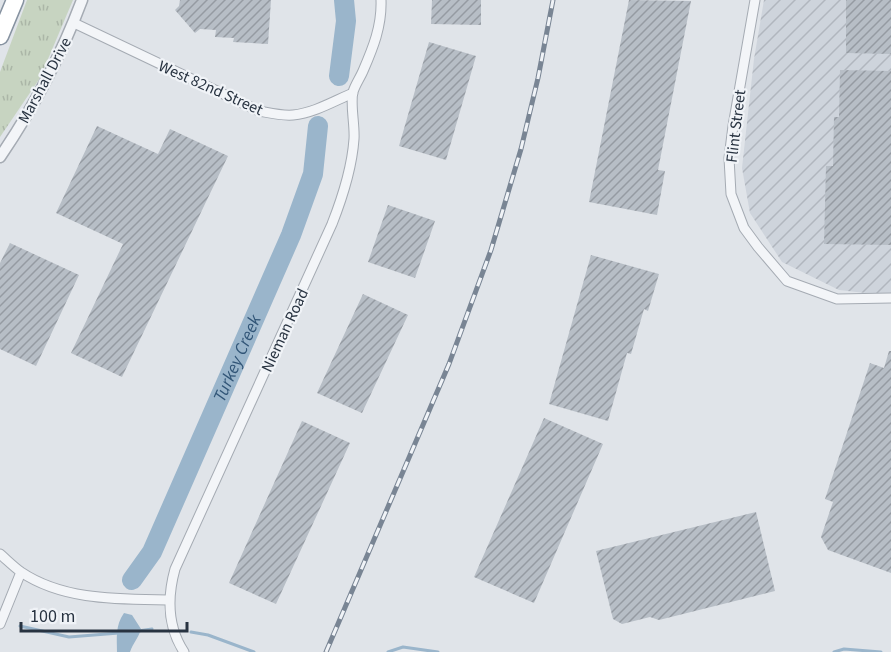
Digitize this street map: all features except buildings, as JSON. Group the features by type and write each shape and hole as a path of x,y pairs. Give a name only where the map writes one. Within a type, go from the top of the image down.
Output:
{"highway":[{"path":"0,36 15,0"}],"street":[{"name":"Marshall Drive","path":"0,157 40,95 74,23 82,0"},
{"name":"Nieman Road","path":"184,652 171,624 170,591 175,569 343,197 350,169 354,137 352,93 372,52 378,32 381,0"},
{"name":"Flint Street","path":"755,0 729,158 731,194 744,228 787,281 837,299 891,297"},
{"name":"West 82nd Street","path":"74,23 259,111 277,115 303,113 352,93"},
{"path":"0,554 21,572 47,586 77,595 170,600"},
{"path":"0,624 21,572"}],"shaded area":[{"path":"764,0 891,0 891,296 839,290 782,262 750,213 742,168 754,59"}],"green space":[{"path":"27,0 73,0 40,78 0,137 0,72"}],"water":[{"path":"124,613 132,615 141,629 130,652 117,652 118,627"}],"waterway":[{"name":"Turkey Creek","path":"339,76 346,21 344,0"},
{"name":"Turkey Creek","path":"132,580 152,552 291,235 313,174 318,126"},
{"path":"20,626 69,637 119,633"},
{"path":"138,631 152,629"},
{"path":"191,632 208,635 254,652"},
{"path":"388,652 403,647 438,652"},
{"path":"834,652 844,649 881,652"}],"railway":[{"path":"326,652 449,364 491,250 521,149 553,0"}]}
